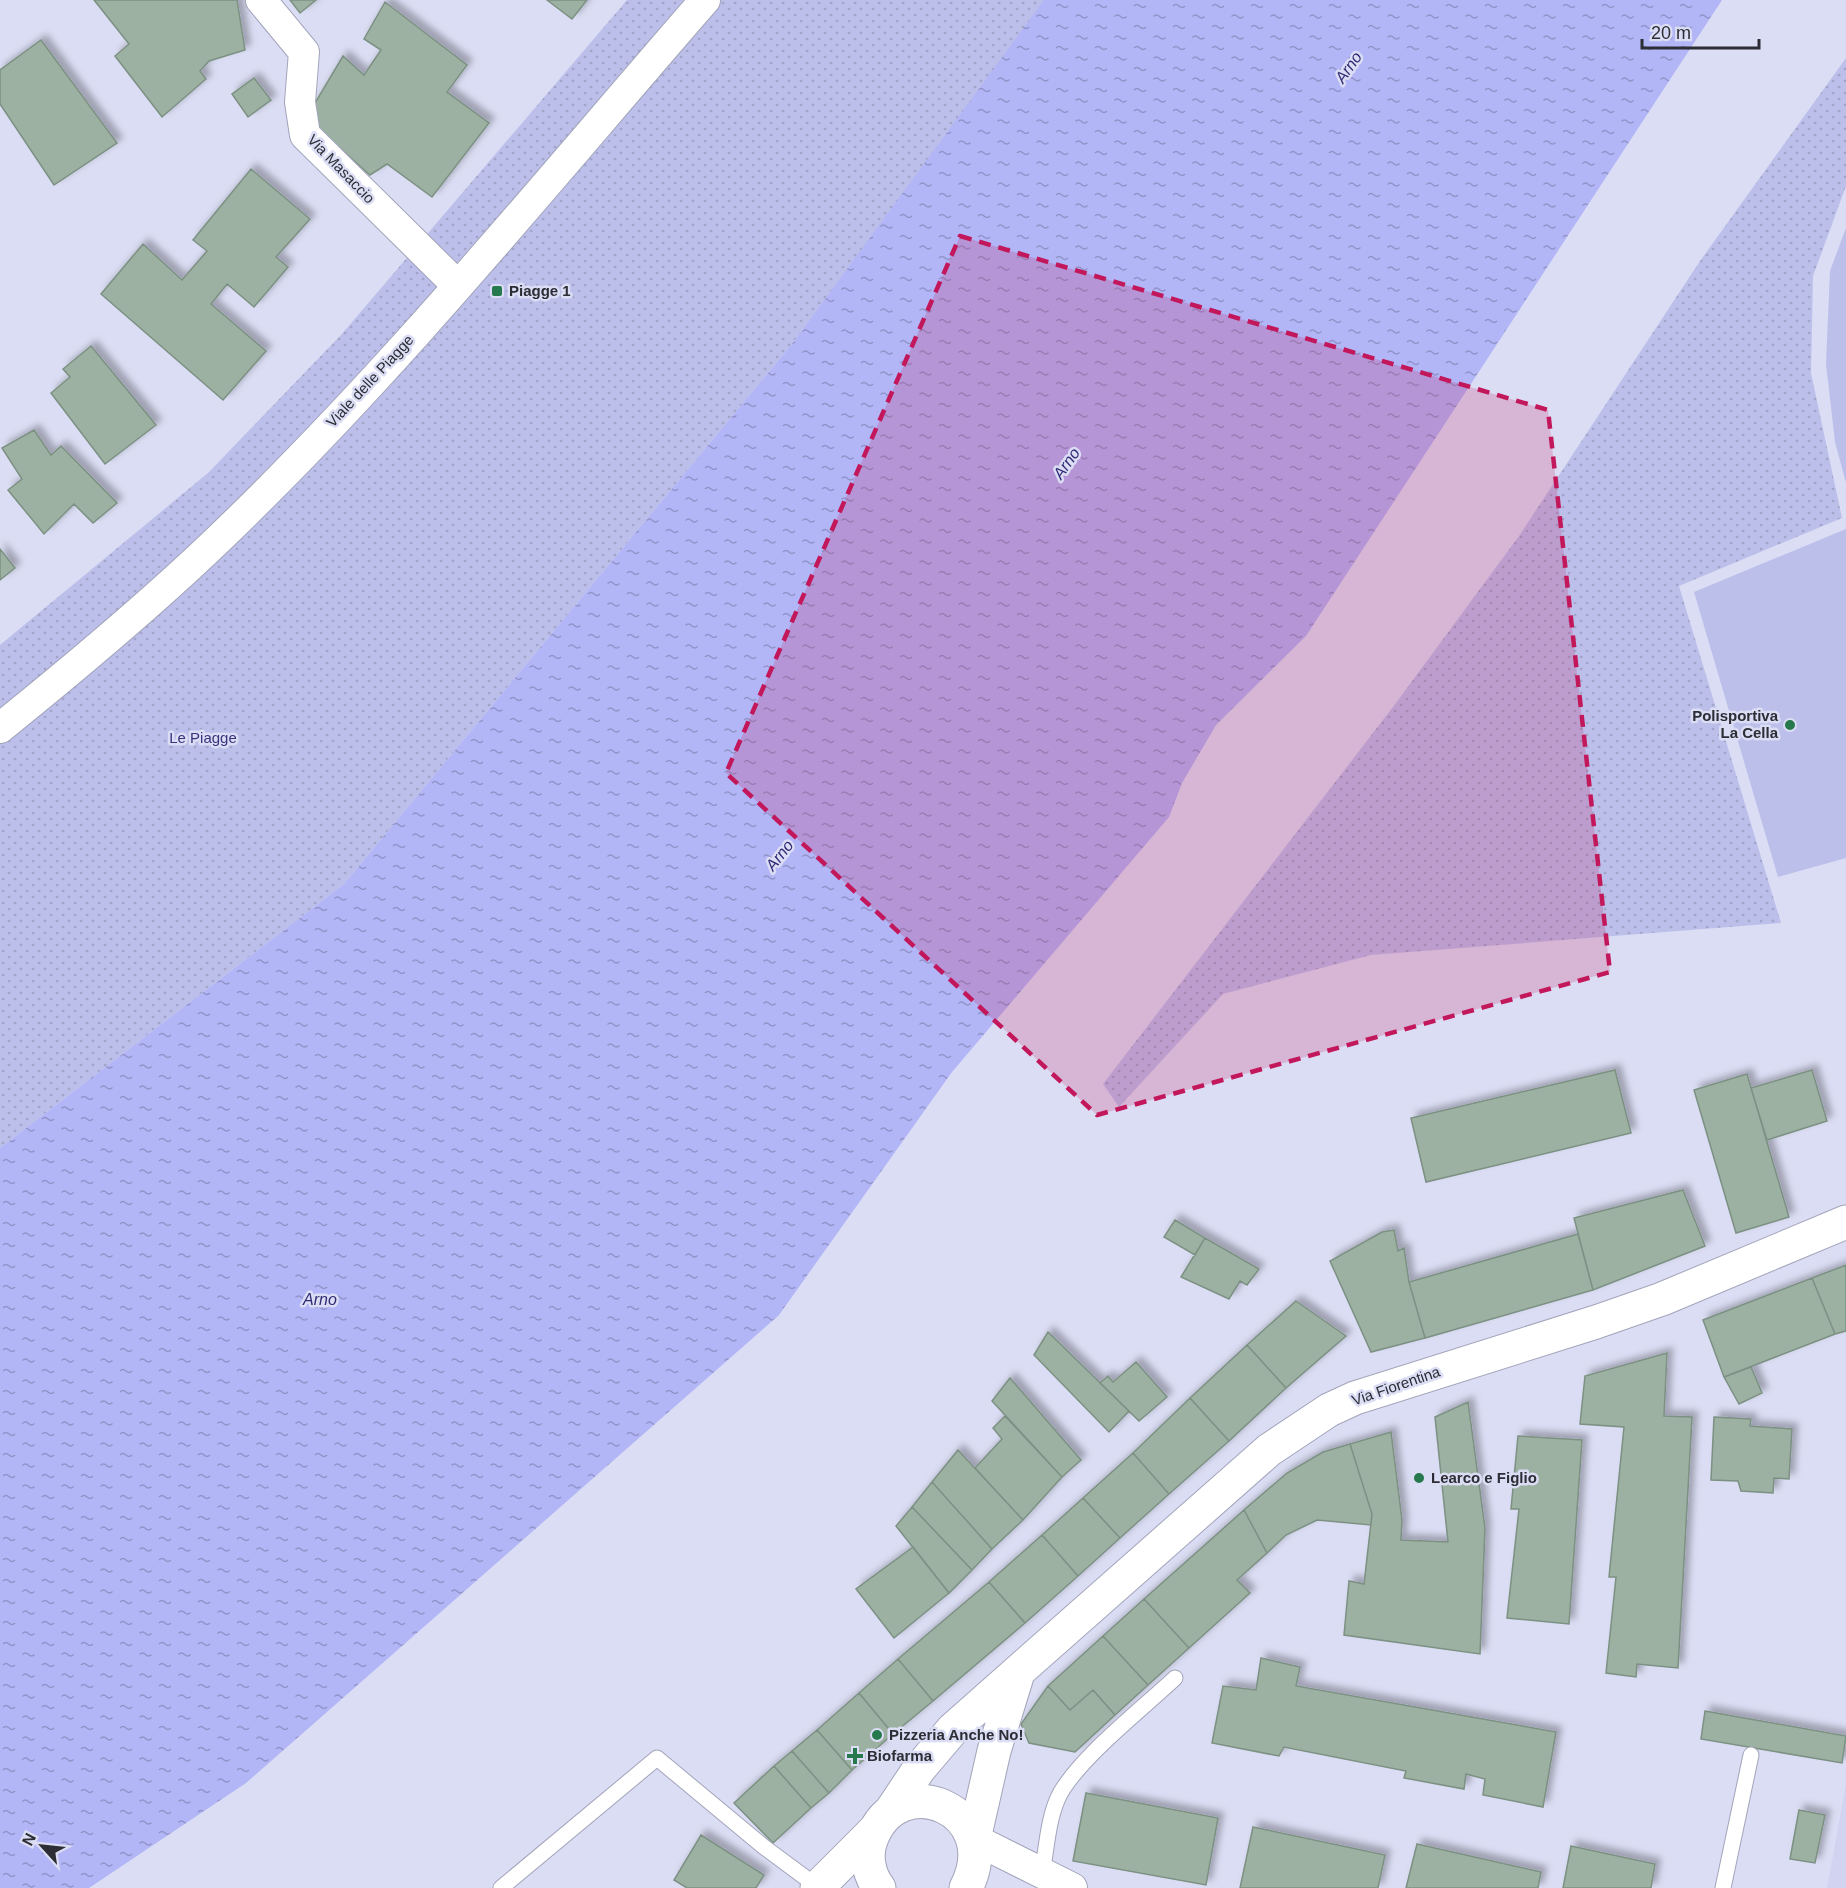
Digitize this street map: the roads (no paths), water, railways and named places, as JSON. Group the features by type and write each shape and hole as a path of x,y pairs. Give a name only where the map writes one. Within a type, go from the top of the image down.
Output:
{"main road":[{"name":"Via Fiorentina","path":"818,1888 882,1821 919,1769 953,1728 1018,1673 1089,1606 1242,1473 1293,1432 1329,1410 1355,1398 1662,1299 1846,1222"},
{"name":"Via Fiorentina","path":"966,1888 974,1873 977,1856 974,1839 994,1751 1018,1673"},
{"path":"879,1888 873,1880 868,1864 868,1846 882,1821 906,1804 923,1801 940,1804 955,1812 966,1824 974,1839"}],"street":[{"name":"Via Masaccio","path":"261,0 304,52 300,102 305,135 457,285"},
{"name":"Viale delle Piagge","path":"0,728 54,685 227,531 344,410 457,285 705,0"},
{"path":"974,1839 1072,1888"}],"lane":[{"path":"1042,1873 1054,1809 1061,1793 1078,1771 1175,1678"},
{"path":"1723,1888 1751,1755"},
{"path":"501,1888 657,1758 764,1847 818,1888"}],"water":[{"name":"Arno","path":"1044,0 1722,0 1306,636 1216,725 1182,783 1169,817 952,1072 779,1315 246,1783 89,1888 0,1888 0,1148 344,884 792,344"}],"place":[{"name":"Piagge 1","path":"497,291"},
{"name":"Polisportiva La Cella","path":"1790,725"},
{"name":"Learco e Figlio","path":"1419,1478"},
{"name":"Pizzeria Anche No!","path":"877,1735"},
{"name":"Biofarma","path":"855,1756"}],"park label":[{"name":"Le Piagge","path":"203,738"}]}
